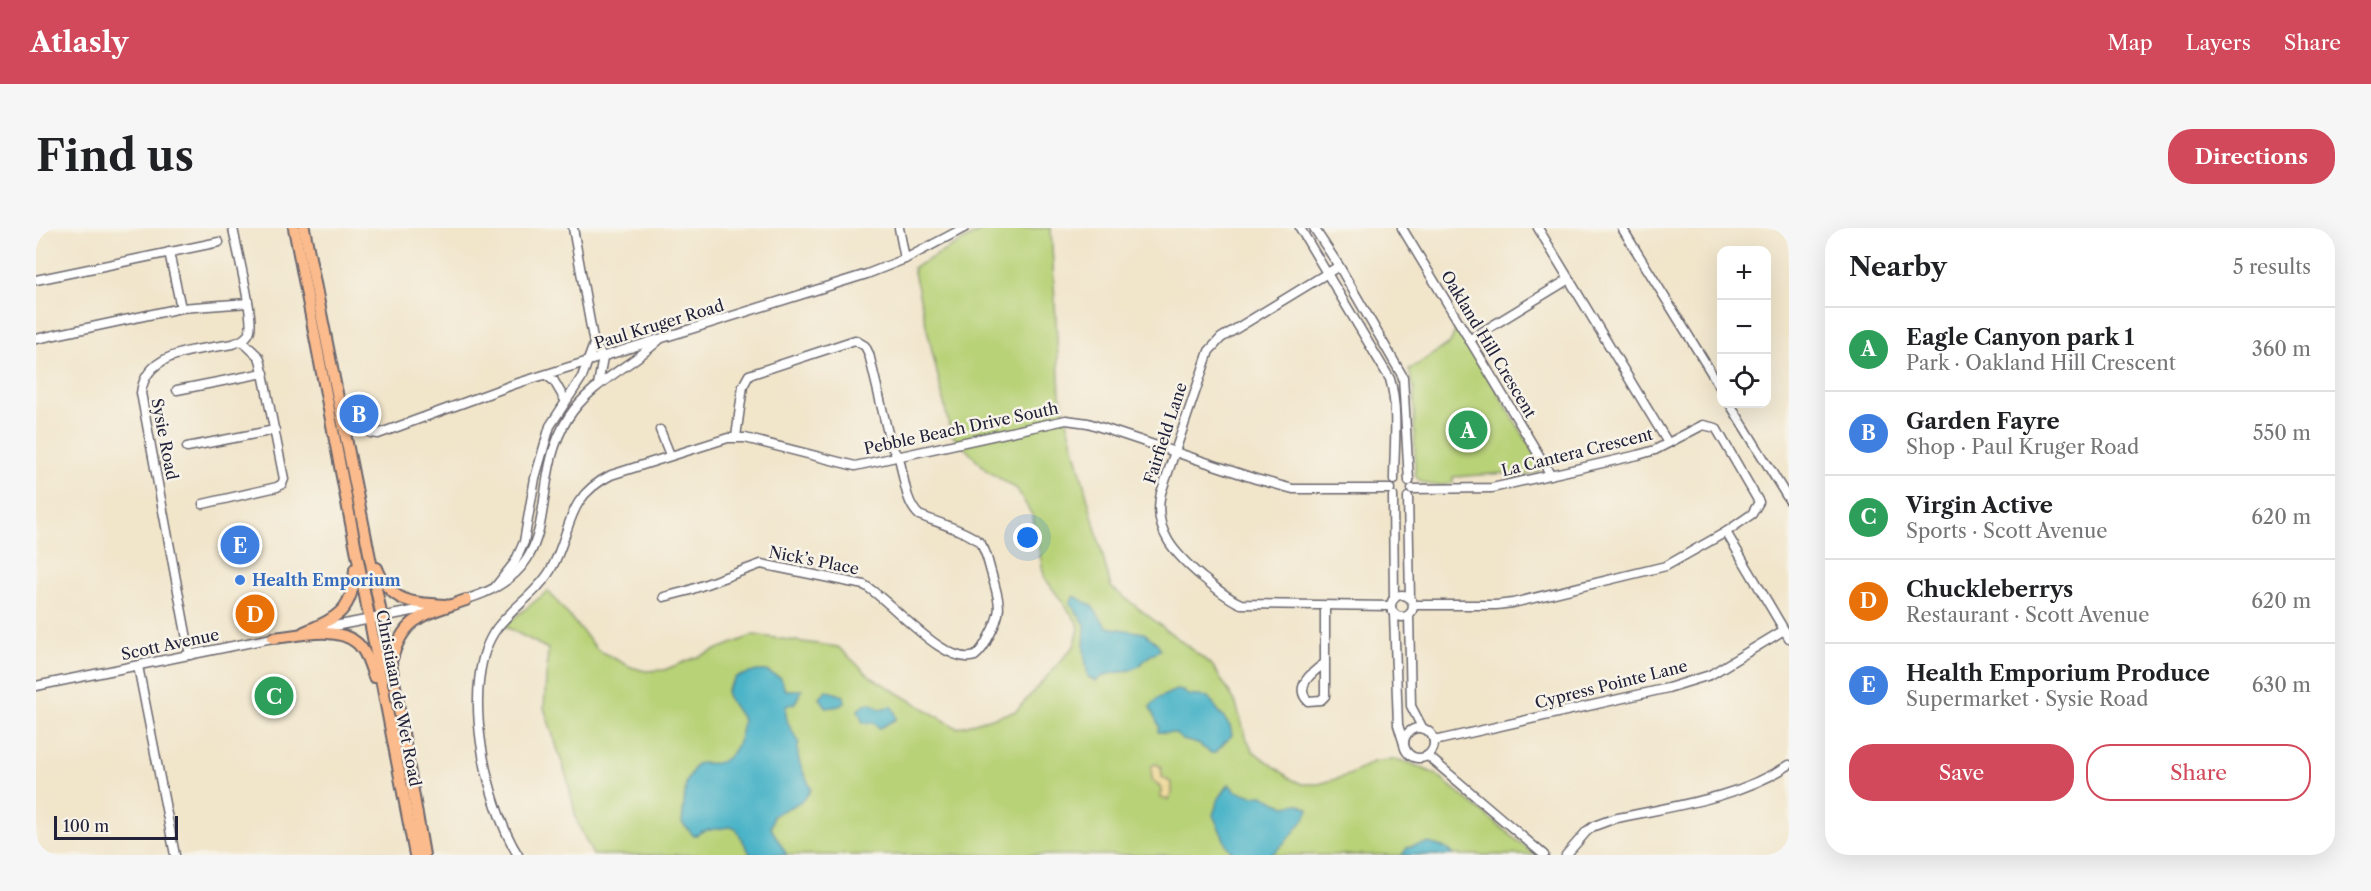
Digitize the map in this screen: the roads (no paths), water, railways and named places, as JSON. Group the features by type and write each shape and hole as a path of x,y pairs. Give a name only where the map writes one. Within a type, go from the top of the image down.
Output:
{"main road":[{"name":"Christiaan de Wet Road","path":"294,228 415,855"},
{"name":"Christiaan de Wet Road","path":"304,228 391,663 424,855"},
{"path":"368,545 379,572 391,592 406,601 445,605"},
{"path":"301,633 337,616 348,605 354,586 356,549"},
{"path":"391,663 399,639 408,626 428,613 466,600"},
{"path":"273,638 329,633 342,635 356,642 369,663 387,717"}],"street":[{"path":"203,504 277,488 282,484 284,475 264,373 259,357 242,340 251,328 233,228"},
{"path":"573,228 594,344 603,357 598,385"},
{"path":"899,228 904,259"},
{"name":"Paul Kruger Road","path":"363,423 371,433 378,434 515,384 867,274 904,259 964,228"},
{"path":"1300,228 1390,379 1393,389 1394,480 1391,493 1398,724 1404,744 1410,756 1419,758 1428,756 1433,749 1434,741 1431,733 1418,728 1408,733 1404,744"},
{"path":"1314,228 1339,266 1403,377 1409,489 1411,706 1423,729"},
{"name":"Oakland Hill Crescent","path":"1402,228 1551,475"},
{"path":"1538,228 1668,443"},
{"path":"1622,228 1717,382"},
{"path":"36,280 219,242"},
{"path":"169,252 181,308"},
{"name":"Fairfield Lane","path":"1339,266 1214,344 1206,356 1161,493 1159,511 1163,532 1177,554 1223,594 1241,604 1393,606"},
{"path":"1469,340 1569,279"},
{"path":"36,339 181,308 248,303"},
{"name":"Sysie Road","path":"190,655 142,389 152,368 165,358 242,340"},
{"path":"496,586 504,584 514,574 532,550 542,522 550,462 568,417 598,385 642,355 658,340"},
{"path":"736,437 742,386 749,375 855,340 865,346 869,354 891,446 899,458"},
{"path":"496,586 515,562 524,542 542,451 550,426 582,377 594,344"},
{"path":"177,390 264,373"},
{"path":"546,375 554,381 565,400"},
{"path":"1732,408 1789,500"},
{"name":"Pebble Beach Drive South","path":"518,855 502,825 479,736 478,690 488,645 497,628 549,573 573,509 587,491 611,475 712,441 736,437 848,466 863,466 1066,420 1088,423 1256,479 1293,489 1391,493 1398,499 1409,489"},
{"name":"La Cantera Crescent","path":"1393,606 1404,596 1411,602 1496,605 1513,603 1652,571 1666,566 1726,532 1752,514 1759,502 1716,428 1702,425 1638,456 1492,488 1409,489"},
{"path":"187,447 275,430"},
{"path":"660,430 670,455"},
{"name":"Nick’s Place","path":"664,597 699,587 752,566 771,565 864,585 875,592 918,632 961,657 975,657 981,651 1000,612 987,556 978,540 914,511 899,458"},
{"path":"1394,480 1400,477 1409,489"},
{"path":"1726,532 1787,634"},
{"name":"Scott Avenue","path":"36,686 445,605 466,600 496,586"},
{"path":"1325,606 1325,663"},
{"path":"1393,606 1399,617 1409,615"},
{"name":"Cypress Pointe Lane","path":"1434,741 1646,693 1700,678 1787,634"},
{"path":"138,666 175,855"},
{"path":"1428,756 1544,855"},
{"path":"1566,855 1594,826 1613,819 1737,791 1765,780 1789,765"}],"water":[{"path":"1074,596 1091,605 1107,627 1144,633 1158,644 1160,650 1128,671 1110,674 1096,681 1088,677 1084,651 1085,624 1070,603"},
{"path":"766,671 781,678 785,690 802,690 795,703 786,706 786,716 799,742 799,761 811,789 804,799 773,816 771,828 787,855 751,855 736,829 729,827 703,831 694,836 682,823 686,783 696,764 723,761 736,747 741,734 743,720 728,698 726,691 736,677"},
{"path":"826,690 844,696 845,703 827,708 820,698"},
{"path":"1176,690 1188,695 1208,697 1230,726 1232,735 1215,753 1211,753 1198,744 1183,740 1174,733 1158,732 1159,726 1150,707 1158,698"},
{"path":"871,703 880,709 891,706 896,719 880,728 873,723 863,723 858,710 865,704"},
{"path":"1229,784 1235,791 1253,796 1262,795 1285,806 1299,804 1309,809 1298,827 1273,853 1234,855 1227,846 1213,815 1218,800"},
{"path":"1428,843 1446,848 1453,855 1402,855 1408,847"}],"place":[{"name":"Garden Fayre","path":"359,414"},
{"name":"Eagle Canyon park 1","path":"1468,430"},
{"name":"Health Emporium Produce","path":"240,545"},
{"name":"Health Emporium","path":"240,580"},
{"name":"Chuckleberrys","path":"255,614"},
{"name":"Virgin Active","path":"274,696"}]}
